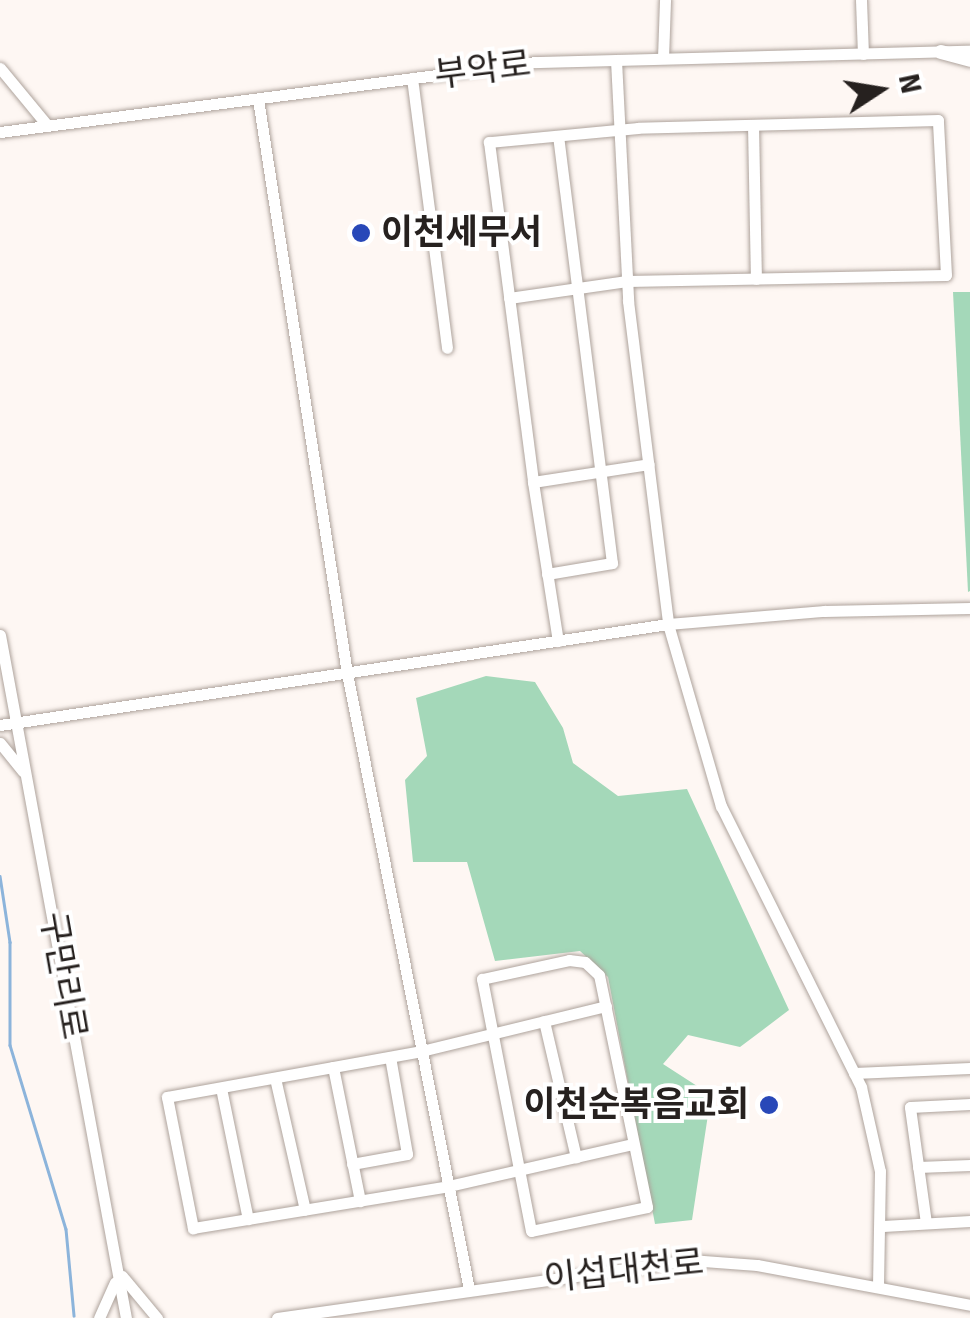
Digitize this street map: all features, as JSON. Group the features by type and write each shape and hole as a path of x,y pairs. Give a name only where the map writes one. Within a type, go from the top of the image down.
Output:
{"main road":[{"path":"941,52 970,60"}],"street":[{"path":"664,58 665,0"},
{"path":"861,0 862,54"},
{"name":"부악로","path":"0,132 412,78 616,60 941,52 970,48"},
{"path":"616,60 627,281 668,624 721,806 854,1073 880,1171 883,1226 878,1288"},
{"path":"0,68 47,125"},
{"path":"412,78 447,348"},
{"path":"258,98 347,672 470,1289"},
{"path":"510,298 627,281 946,275 938,120 620,130 490,142 533,482 558,641"},
{"path":"753,125 756,279"},
{"path":"547,574 612,564 558,136"},
{"path":"533,482 648,464"},
{"path":"0,725 668,624 824,611 970,608"},
{"name":"구만리로","path":"0,635 126,1318"},
{"path":"0,696 6,668"},
{"path":"0,743 26,776"},
{"path":"585,962 599,974 606,1006 647,1207 532,1231 482,979 585,962"},
{"path":"606,1006 422,1051 167,1097 193,1228 449,1186 634,1144"},
{"path":"544,1021 576,1157"},
{"path":"352,1164 408,1154 390,1057"},
{"path":"333,1067 360,1201"},
{"path":"854,1073 970,1068"},
{"path":"275,1078 305,1210"},
{"path":"220,1088 248,1219"},
{"path":"926,1223 910,1107 970,1104"},
{"path":"918,1167 970,1165"},
{"path":"883,1226 970,1220"},
{"name":"이섭대천로","path":"277,1318 690,1260 970,1306"},
{"path":"99,1318 116,1268"},
{"path":"116,1268 158,1318"}],"green space":[{"path":"953,292 970,292 968,592"},
{"path":"486,676 535,682 563,728 573,763 618,796 687,789 789,1010 740,1047 688,1035 663,1064 711,1095 692,1220 655,1224 608,977 580,951 495,961 467,862 413,862 405,780 427,756 416,698"}],"waterway":[{"path":"0,876 10,942 10,1045 66,1229 74,1316"}],"place":[{"name":"이천세무서","path":"361,233"},
{"name":"이천순복음교회","path":"769,1105"}]}
